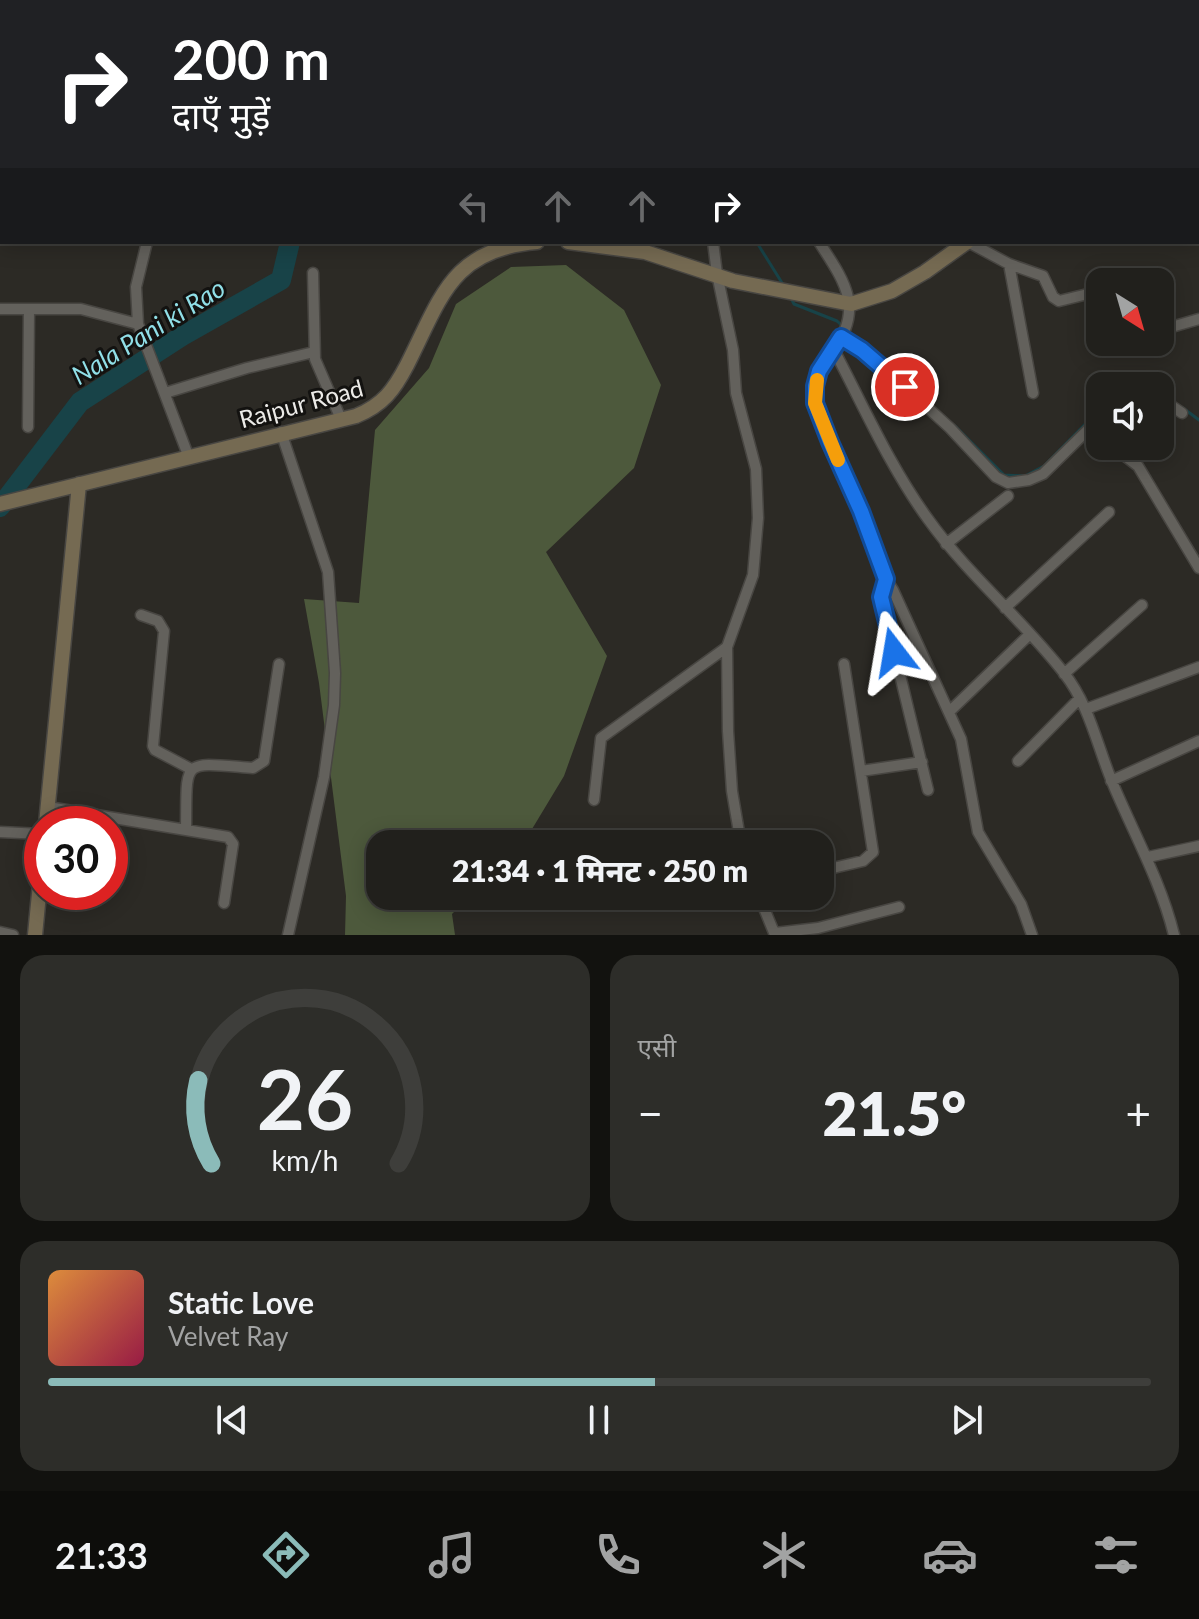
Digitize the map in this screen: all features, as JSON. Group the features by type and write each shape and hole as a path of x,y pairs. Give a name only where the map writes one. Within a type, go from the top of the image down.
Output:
{"main road":[{"name":"Raipur Road","path":"0,504 374,409 391,394 458,272 474,259 517,244"},
{"path":"583,244 645,252 733,281 851,304 892,291 964,244"},
{"path":"48,806 79,484"},
{"path":"35,935 37,910"}],"street":[{"path":"147,244 136,287 138,324 188,455"},
{"path":"713,244 733,350 736,393 756,469 758,518 753,575 727,647 731,776 739,830"},
{"path":"820,244 844,284 851,304 844,331 819,371 815,403 886,579 949,712 967,758 978,832 1021,904 1032,935"},
{"path":"971,244 1009,264 1043,276 1053,297 1059,301 1086,294"},
{"path":"1009,264 1033,393"},
{"path":"313,273 314,352 341,419"},
{"path":"0,309 81,309 138,324"},
{"path":"28,427 29,309"},
{"path":"1174,326 1199,319"},
{"path":"844,331 950,428 1001,481 1019,483 1043,474 1086,432"},
{"path":"834,350 904,486 946,544 1064,674 1080,698 1111,781 1148,857 1174,935"},
{"path":"165,393 314,352"},
{"path":"1174,408 1182,413"},
{"path":"281,432 328,572 335,673 324,777 288,935"},
{"path":"1132,460 1145,475 1170,523 1199,568"},
{"path":"946,544 1008,496"},
{"path":"1005,608 1109,512"},
{"path":"886,579 881,597 928,790"},
{"path":"1064,674 1142,605"},
{"path":"141,615 158,621 164,628 153,746 191,769"},
{"path":"949,712 1029,635"},
{"path":"594,800 601,738 727,647"},
{"path":"186,830 187,778 191,769 200,764 253,768 261,764 279,664"},
{"path":"834,868 863,861 873,852 844,664"},
{"path":"1086,709 1199,667"},
{"path":"1018,761 1080,698"},
{"path":"1111,781 1199,741"},
{"path":"861,771 922,762"},
{"path":"128,820 228,837 232,841 224,903"},
{"path":"0,832 24,833"},
{"path":"1148,857 1199,846"},
{"path":"765,910 775,934 818,928 899,907"},
{"path":"0,932 13,935"}],"green space":[{"path":"566,265 624,310 661,385 634,468 546,552 607,656 564,776 531,830 366,830 366,910 456,910 452,914 455,935 345,935 346,896 319,683 304,599 359,603 375,430 429,368 456,304 511,267"}],"waterway":[{"name":"Nala Pani ki Rao","path":"0,507 80,402 182,336 281,280 290,244"},
{"path":"760,244 784,286"},
{"path":"790,296 794,304 837,321 870,352"},
{"path":"1183,408 1199,420"},
{"path":"955,426 1004,475 1025,476 1044,466 1086,423"}],"slow traffic":[{"path":"817,380 815,403 838,460"}],"route":[{"path":"894,652 881,597 886,579 861,511 830,442 814,394 819,371 841,337 862,350 905,387"}]}
